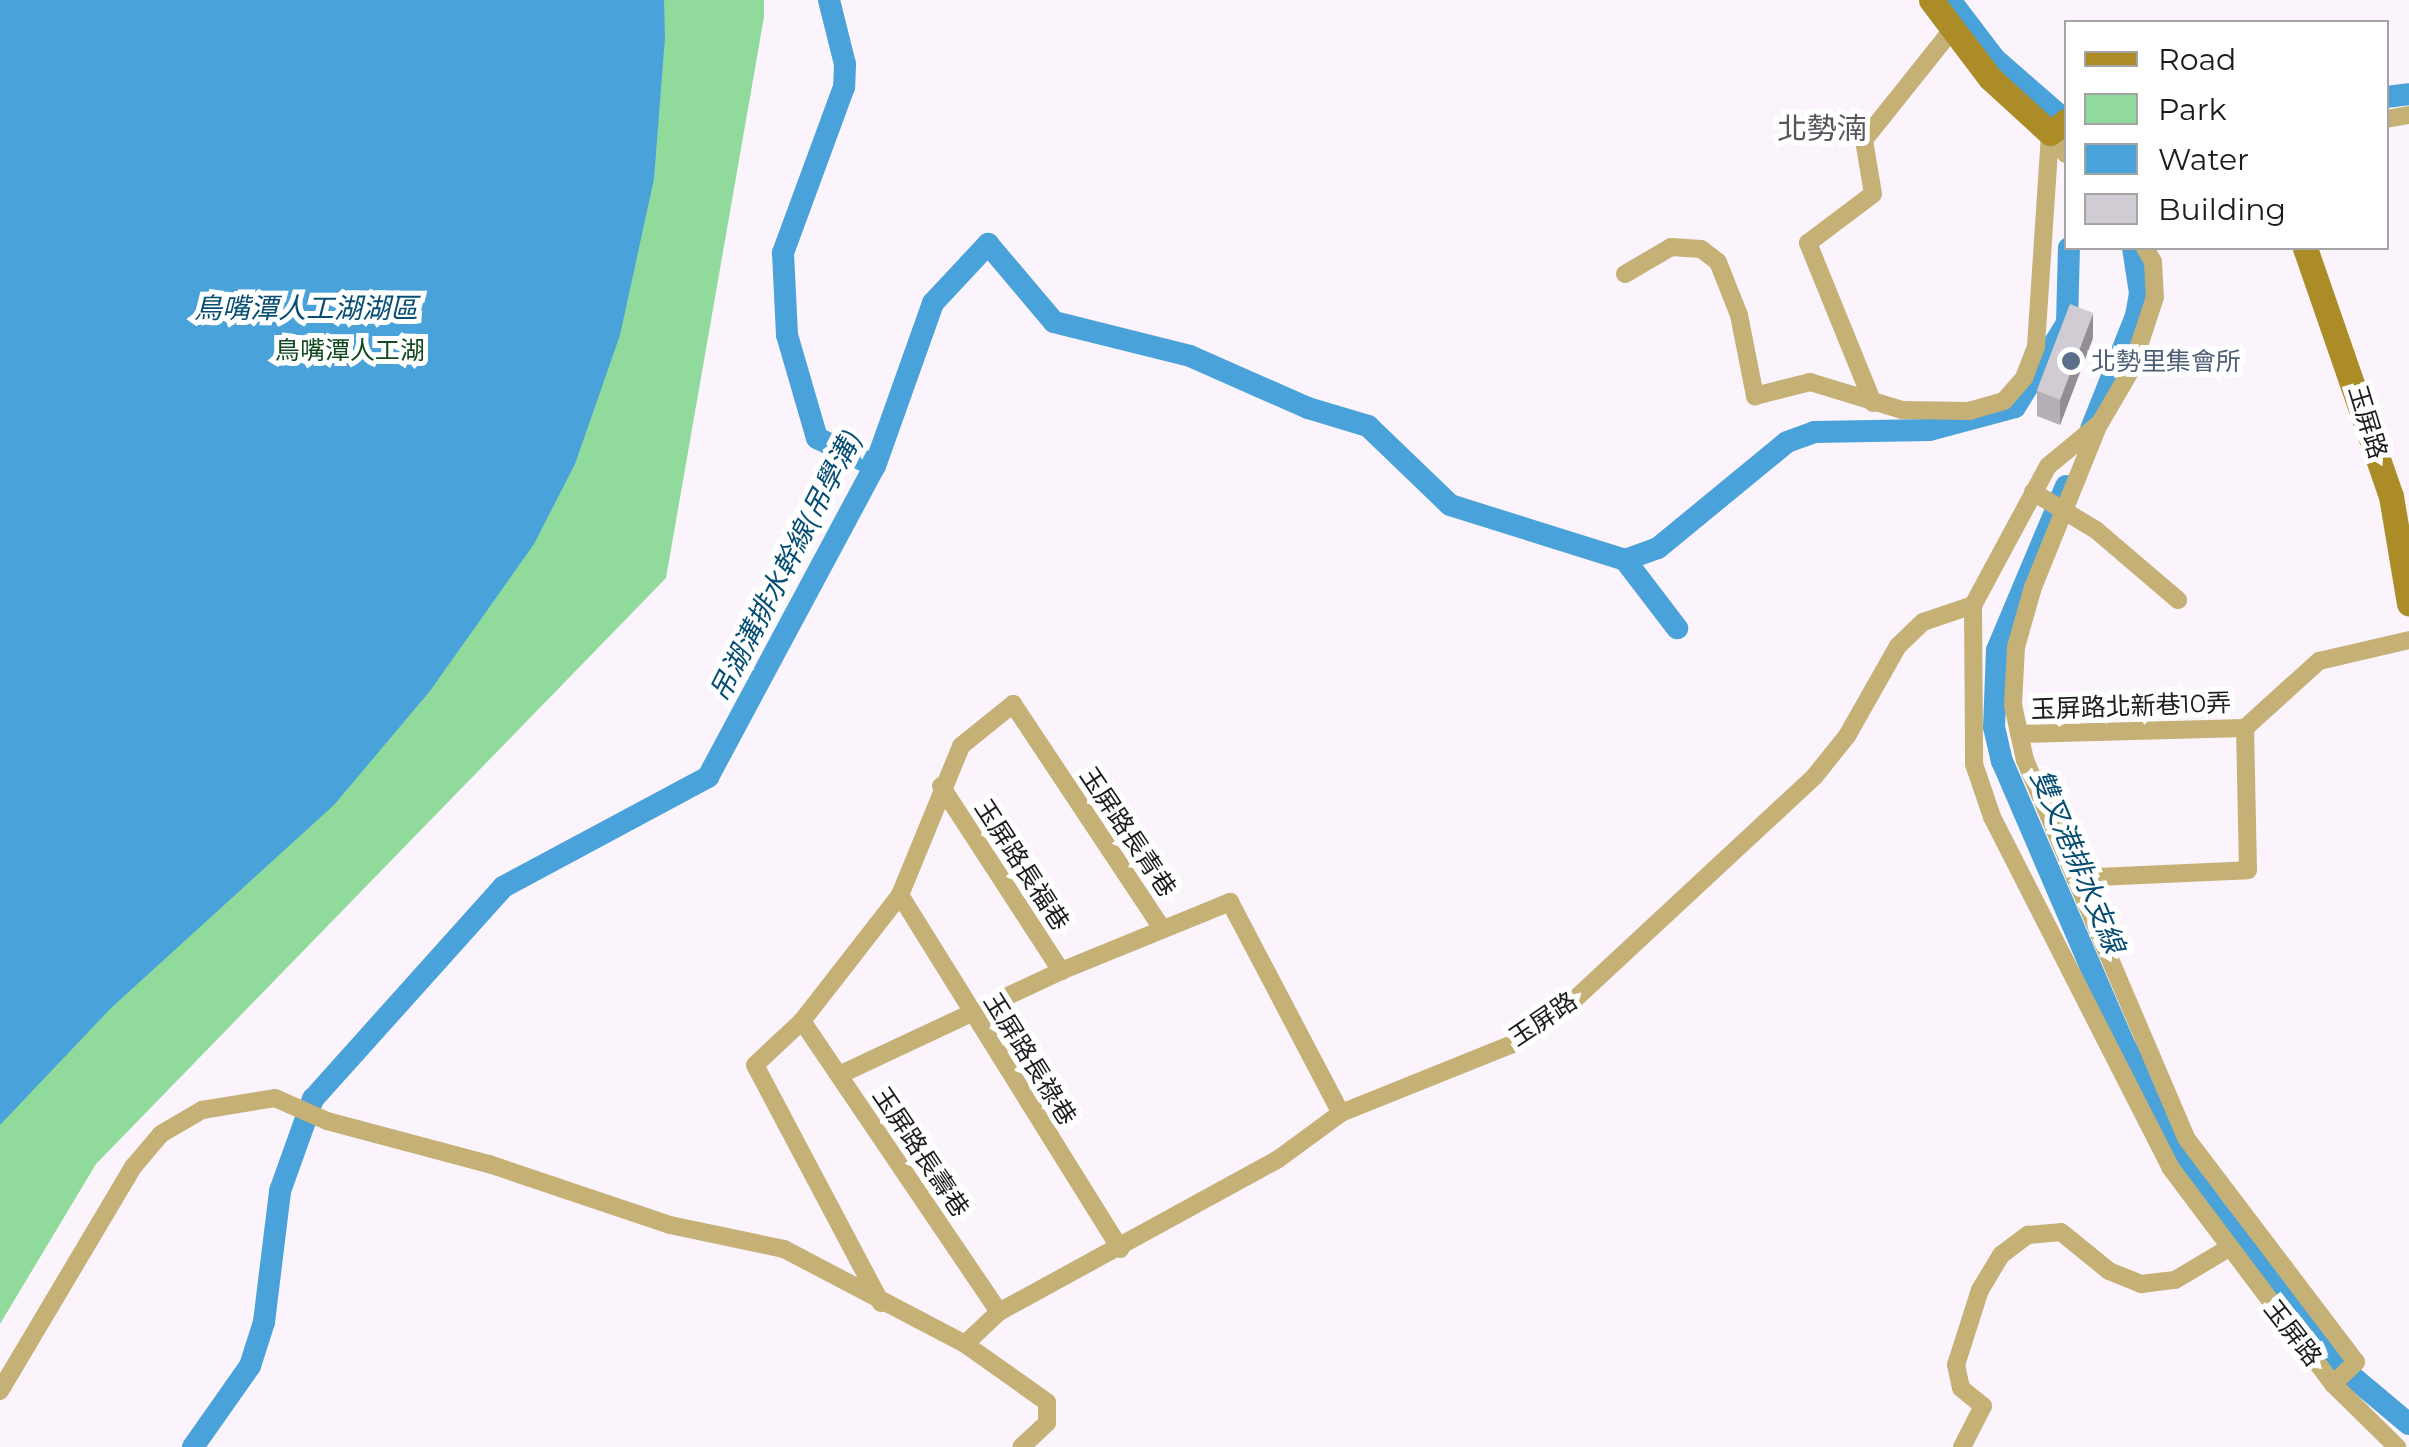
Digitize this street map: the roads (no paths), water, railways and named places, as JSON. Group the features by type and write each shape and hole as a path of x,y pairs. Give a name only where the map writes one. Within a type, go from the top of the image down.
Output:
{"street":[{"path":"1625,274 1671,248 1701,248 1718,262 1739,315 1755,396 1810,382 1873,403 1970,411 2004,401 2024,378 2036,346 2046,196 2059,137 1951,31 1931,0"},
{"path":"1873,403 1808,244 1874,194 1864,140 1951,31"},
{"name":"玉屏路","path":"2146,250 2154,262 2156,298 2131,370 2100,423 2048,466 1972,605 1974,764 1992,816 2170,1167 2333,1384 2397,1447"},
{"name":"玉屏路","path":"2306,250 2391,496 2409,602"},
{"path":"2100,423 2068,513 2033,586 2016,647 2013,705 2019,734 2075,878 2186,1138 2356,1362 2333,1384"},
{"path":"2032,492 2068,513 2178,600"},
{"name":"玉屏路","path":"965,1344 999,1312 1277,1160 1340,1114 1515,1043 1574,1000 1814,777 1847,736 1898,646 1923,622 1972,605"},
{"path":"2075,878 2248,870 2245,728 2319,661 2409,640"},
{"name":"玉屏路長青巷","path":"941,786 961,746 1013,704 1161,927 1230,902 1340,1114"},
{"name":"玉屏路北新巷10弄","path":"2019,734 2245,728"},
{"path":"881,1304 754,1065 802,1021 900,894 941,786"},
{"name":"玉屏路長福巷","path":"941,786 1061,971"},
{"name":"玉屏路長祿巷","path":"900,894 1120,1248"},
{"path":"839,1075 971,1011 1161,927"},
{"name":"玉屏路長壽巷","path":"802,1021 999,1312"},
{"path":"0,1391 133,1167 161,1134 202,1110 275,1098 327,1121 488,1164 670,1225 784,1248 881,1304 965,1344 1047,1402 1048,1423 1021,1447"},
{"path":"1962,1447 1983,1406 1961,1388 1956,1364 1980,1290 2001,1255 2028,1235 2061,1232 2109,1272 2141,1284 2174,1280 2228,1248"}],"water":[{"name":"鳥嘴潭人工湖湖區","path":"0,0 664,0 665,37 654,179 620,335 575,464 534,544 430,691 334,805 111,1008 0,1125"}],"waterway":[{"path":"829,0 845,64 844,87 783,253 787,335 817,438 875,466"},
{"path":"1950,0 1995,59 2064,119"},
{"name":"吊湖溝排水幹線(吊學溝)","path":"2389,97 2409,94"},
{"name":"吊湖溝排水幹線(吊學溝)","path":"193,1447 250,1366 264,1322 280,1191 313,1099 503,887 708,777 875,466 933,303 988,244 1054,322 1190,356 1308,408 1368,426 1450,505 1625,560 1677,628"},
{"name":"吊湖溝排水幹線(吊學溝)","path":"1625,560 1658,548 1787,442 1814,432 1930,430 2015,407 2067,323 2069,250"},
{"name":"雙叉港排水支線","path":"2091,429 2136,316 2140,293 2133,250"},
{"name":"雙叉港排水支線","path":"2066,486 1997,650 1994,727 2002,761 2125,1046 2211,1204 2336,1363 2409,1424"}],"place":[{"name":"北勢里集會所","path":"2071,361"}],"district":[{"name":"北勢湳","path":"1822,129"}],"park label":[{"name":"鳥嘴潭人工湖","path":"350,350"}]}
